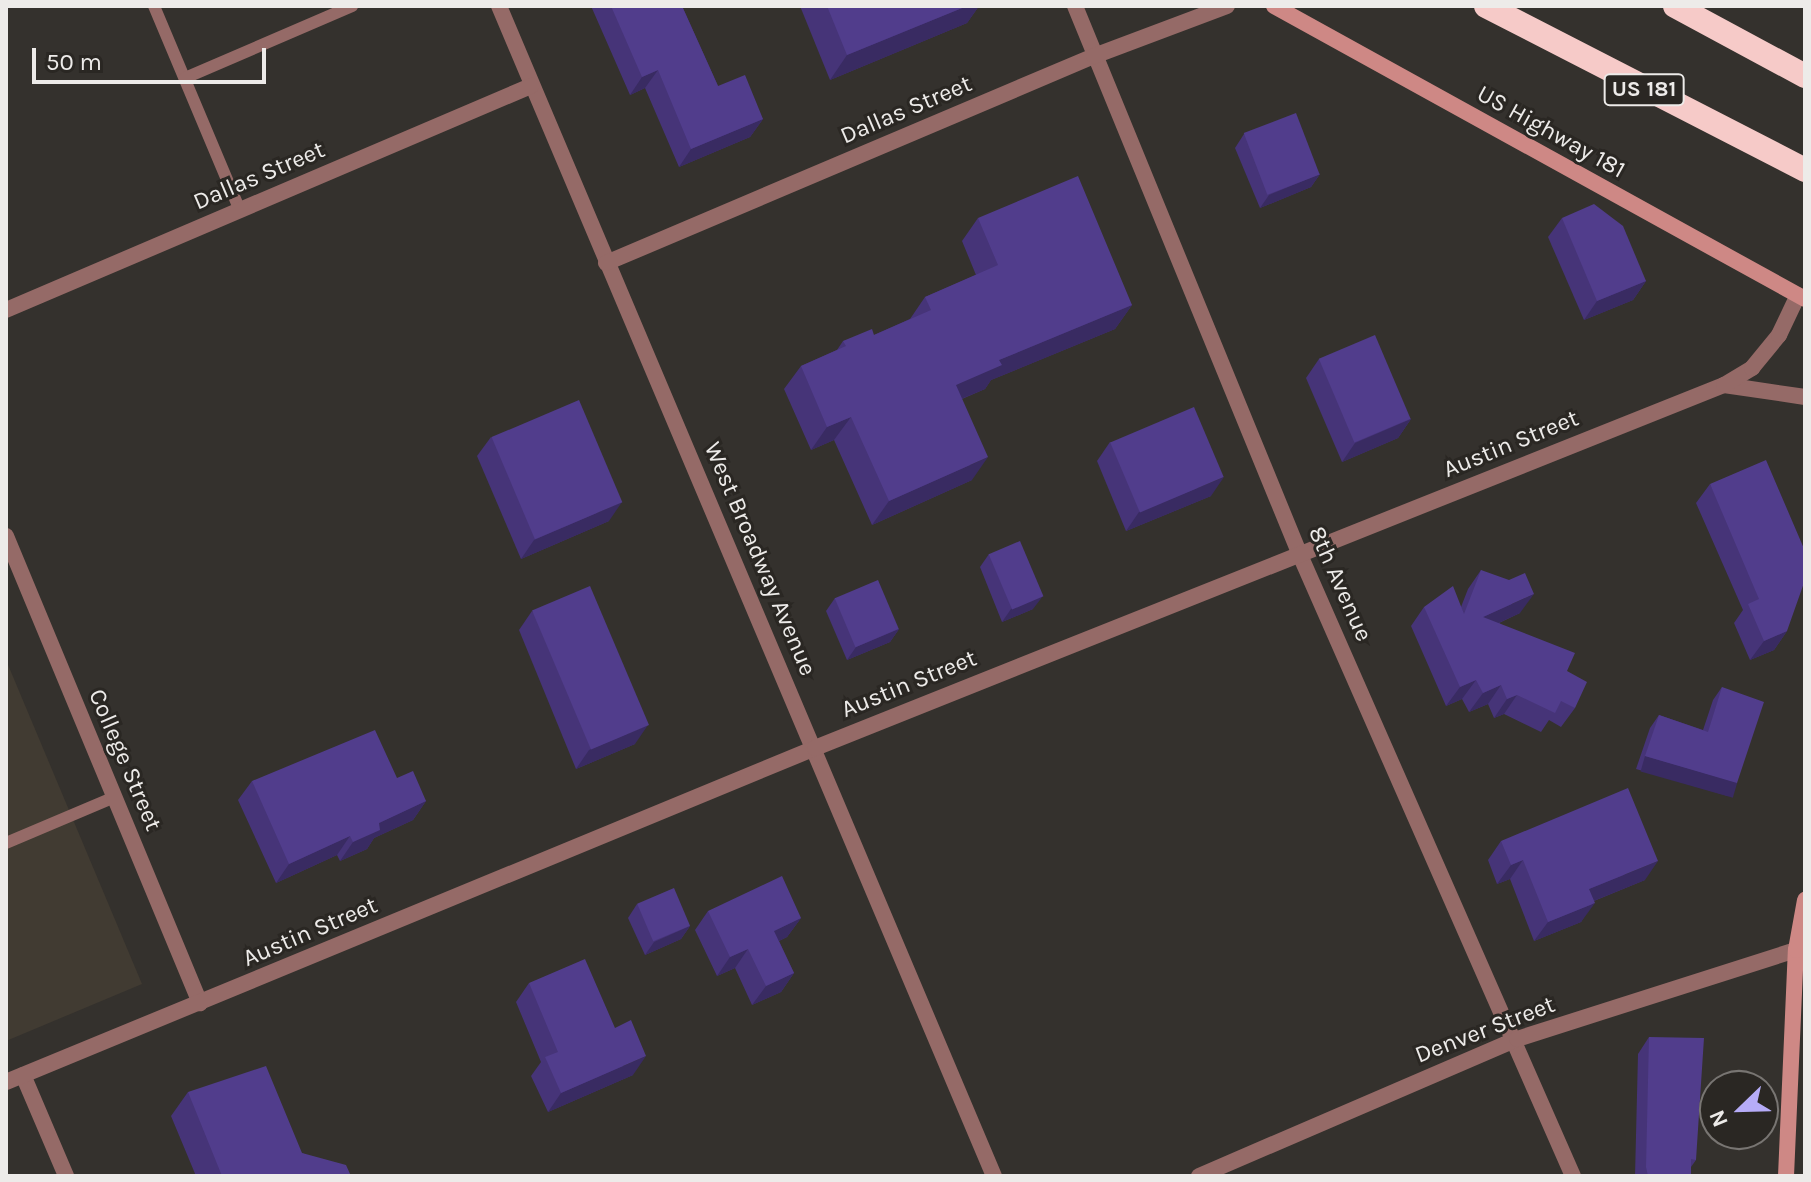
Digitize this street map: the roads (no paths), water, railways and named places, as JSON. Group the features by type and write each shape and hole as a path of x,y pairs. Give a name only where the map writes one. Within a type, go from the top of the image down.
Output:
{"highway":[{"path":"1471,6 1652,94"},
{"name":"US 181","path":"1486,6 1805,170"},
{"path":"1675,6 1805,76"},
{"path":"1682,6 1757,51"}],"main road":[{"name":"US Highway 181","path":"1274,6 1802,297"},
{"path":"1786,1176 1796,950 1805,900"}],"street":[{"name":"West Broadway Avenue","path":"499,6 994,1176"},
{"name":"8th Avenue","path":"1075,6 1300,555 1517,1039 1573,1176"},
{"name":"Dallas Street","path":"606,263 1094,56 1227,6"},
{"name":"Dallas Street","path":"6,310 531,86"},
{"name":"Austin Street","path":"6,1082 815,748 1724,385 1752,368 1779,335 1802,297"},
{"path":"1724,385 1805,397"},
{"name":"College Street","path":"6,536 200,1003"},
{"name":"Denver Street","path":"1199,1176 1517,1039 1796,950"},
{"path":"23,1075 66,1176"}],"lane":[{"path":"154,6 240,211"},
{"path":"185,78 352,6"},
{"path":"6,843 115,797"}]}
